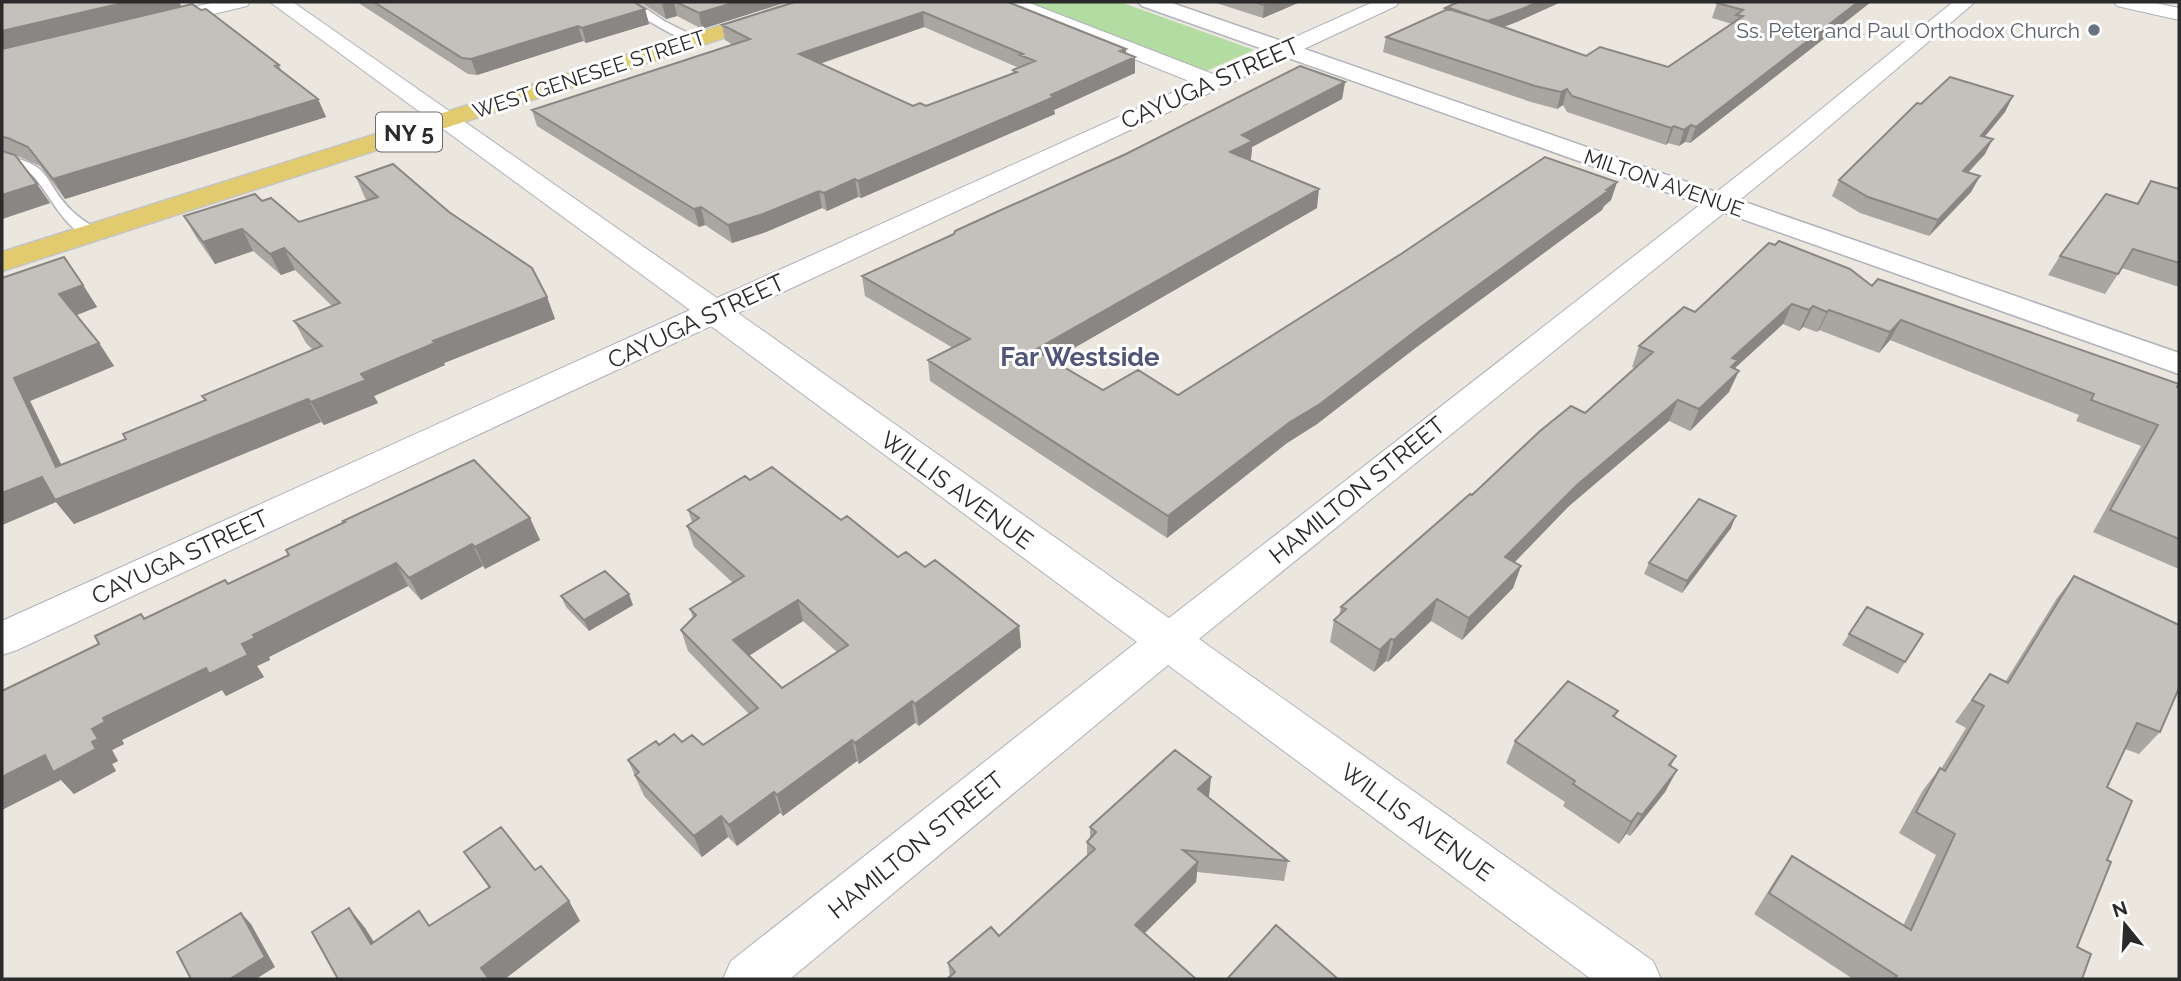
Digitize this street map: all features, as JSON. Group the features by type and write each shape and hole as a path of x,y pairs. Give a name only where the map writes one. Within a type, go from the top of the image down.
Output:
{"main road":[{"name":"WEST GENESEE STREET","path":"2,262 816,2"}],"street":[{"path":"134,28 240,2"},
{"name":"WILLIS AVENUE","path":"280,2 448,119 1634,979"},
{"path":"1009,2 1212,82"},
{"name":"MILTON AVENUE","path":"1149,2 2179,364"},
{"name":"CAYUGA STREET","path":"2,639 1389,2"},
{"name":"HAMILTON STREET","path":"750,979 1167,642 1868,84 1965,2"},
{"path":"2124,2 2179,14"}],"lane":[{"path":"631,2 631,5 660,23 695,40"},
{"path":"2,159 40,172 66,213 93,233"}],"green space":[{"path":"1026,2 1120,2 1254,50 1206,71"}],"building":[{"path":"2,2 127,2 2,31"},
{"path":"374,2 634,2 645,9 582,28 578,26 471,59 462,58"},
{"path":"676,2 736,2 699,13"},
{"path":"795,2 1008,2 1126,49 1120,51 1135,57 1051,95 1054,97 858,181 855,179 824,193 819,191 728,225 701,207 694,209 532,110 750,39 722,25","holes":["923,12 1023,54 1020,55 1035,61 1013,70 1017,72 926,106 920,103 913,106 799,54"]},
{"path":"1458,2 1538,2 1488,21 1445,8"},
{"path":"1858,2 1696,127 1691,125 1684,130 1572,96 1567,89 1561,92 1535,86 1386,37 1450,8 1586,56 1600,47 1668,67 1743,16 1736,15 1743,10 1717,3"},
{"path":"192,4 201,10 206,9 318,99 53,179 28,147 2,137 2,49"},
{"path":"1300,66 1345,82 1242,135 1253,141 1230,152 1319,189 1035,350 1103,390 1138,370 1178,395 1401,254 1545,157 1617,182 1320,404 1290,422 1168,516 928,360 970,339 862,276 1126,154"},
{"path":"1950,77 2013,96 1981,136 1993,139 1963,171 1980,176 1938,220 1868,197 1839,180 1917,103 1921,104"},
{"path":"2,151 15,155 37,184 2,195"},
{"path":"393,164 449,212 532,268 547,297 433,341 435,343 361,374 366,380 311,402 308,399 55,500 42,477 2,493 2,278 64,257 83,285 59,294 99,343 14,378 56,467 126,439 123,434 206,400 202,396 322,346 294,321 340,303 284,248 270,254 242,229 203,242 184,216 255,194 262,201 271,198 299,222 378,197 356,177"},
{"path":"2151,181 2179,189 2179,263 2133,249 2118,274 2060,256 2106,194 2138,204"},
{"path":"1779,241 1850,269 1872,286 1878,279 2179,384 2179,539 2110,510 2158,425 2091,400 2094,394 1901,320 1890,332 1829,310 1827,312 1813,306 1809,310 1792,304 1732,358 1738,360 1731,367 1739,371 1699,409 1678,400 1577,485 1505,557 1521,566 1469,618 1437,599 1380,650 1334,620 1346,609 1341,607 1472,495 1540,431 1571,406 1585,413 1653,352 1639,346 1684,307 1695,312 1769,243 1775,245"},
{"path":"474,460 530,518 475,547 472,544 409,578 396,563 253,635 255,638 242,644 248,655 209,674 206,668 103,718 105,722 92,729 98,739 92,742 96,749 53,772 45,755 2,777 2,691 99,644 95,636 141,614 144,619 225,580 228,584 289,555 286,550 345,522 343,521"},
{"path":"772,467 841,520 847,516 898,557 906,552 925,567 935,560 1019,626 915,704 912,701 855,743 852,740 777,795 774,792 729,825 721,816 694,836 635,775 639,772 628,760 656,741 659,745 674,734 682,742 692,735 703,745 758,708 681,630 696,615 690,609 744,576 687,526 699,518 688,510 745,476 750,480","holes":["798,600 848,645 782,688 733,640"]},
{"path":"1699,499 1736,516 1687,581 1649,563"},
{"path":"605,571 629,594 584,620 561,596"},
{"path":"2074,576 2179,625 2179,688 2160,732 2137,723 2107,787 2132,801 2107,860 2111,862 2077,947 2091,954 2082,979 1897,979 1897,976 1769,893 1792,856 1911,930 1955,834 1916,812 1940,768 1945,771 1984,706 1972,700 1990,674 2008,683"},
{"path":"1867,607 1923,634 1905,662 1849,634"},
{"path":"1568,681 1618,711 1613,716 1676,756 1669,765 1677,770 1642,815 1638,813 1631,822 1515,741"},
{"path":"1175,750 1211,777 1198,789 1288,861 1183,850 1198,862 1135,925 1196,979 947,979 955,972 948,963 991,927 999,936 1095,849 1087,842 1096,832 1090,827"},
{"path":"501,827 535,870 541,866 569,901 481,968 489,979 338,979 312,932 349,908 371,944 419,911 429,926 490,887 464,852"},
{"path":"241,913 265,957 230,979 191,979 177,952"},
{"path":"1276,925 1338,979 1227,979"}],"place":[{"name":"Ss. Peter and Paul Orthodox Church","path":"2094,30"}],"district":[{"name":"Far Westside","path":"1080,357"}]}
